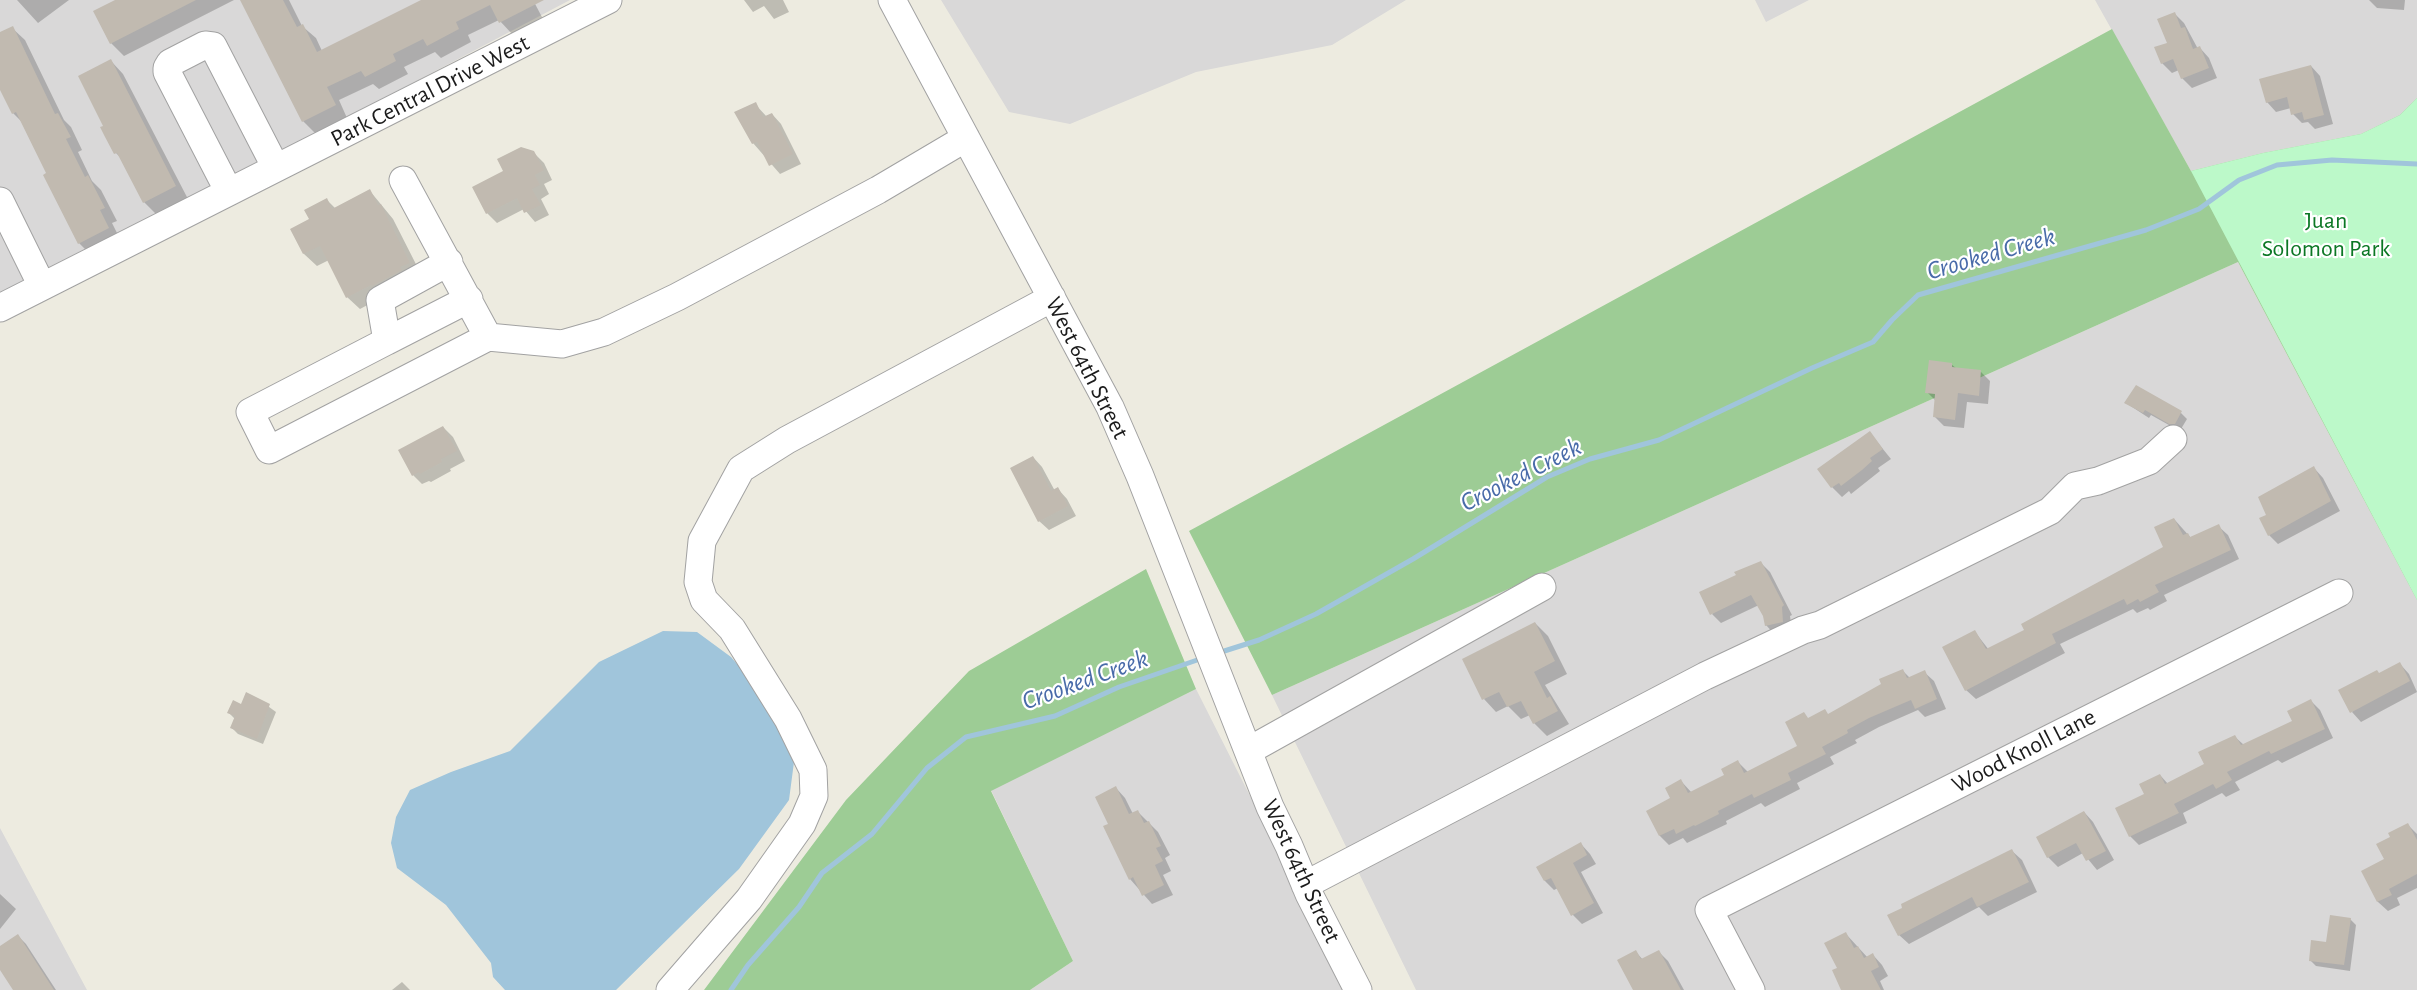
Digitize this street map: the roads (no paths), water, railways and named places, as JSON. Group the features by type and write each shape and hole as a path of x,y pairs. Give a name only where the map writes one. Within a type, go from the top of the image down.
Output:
{"street":[{"name":"Park Central Drive West","path":"0,308 276,168 580,6 608,0"},
{"name":"West 64th Street","path":"892,0 1110,407 1193,609 1270,807 1305,885 1358,990"},
{"path":"229,192 167,72 170,63 206,45 213,46 276,168"},
{"path":"469,299 250,412 269,450 488,337 562,344 604,332 765,251 878,190 966,138"},
{"path":"403,180 488,337"},
{"path":"0,201 42,286"},
{"path":"387,341 380,300 449,262"},
{"path":"670,990 748,899 802,824 814,796 813,770 788,719 732,629 704,600 698,582 702,541 741,469 788,440 1052,298"},
{"path":"1305,885 1705,676 1803,630 1820,625 2050,511 2075,486 2098,481 2149,461 2173,440"},
{"path":"1248,751 1542,588"},
{"name":"Wood Knoll Lane","path":"1751,990 1709,910 2339,593"}],"water":[{"path":"663,631 697,632 731,657 750,679 783,727 794,762 789,800 739,869 616,990 505,990 493,977 491,963 446,905 397,868 391,843 396,817 410,790 451,772 510,751 599,662"}],"waterway":[{"name":"Crooked Creek","path":"1218,653 1259,640 1316,614 1413,559 1547,477 1590,459 1659,440 1873,342 1918,295 2146,230 2199,209 2239,180 2277,165 2332,160 2417,164"},
{"name":"Crooked Creek","path":"731,990 748,965 799,907 822,873 872,834 927,768 966,737 1055,716 1119,687 1203,658"}],"park label":[{"name":"Juan Solomon Park","path":"2326,235"}]}
